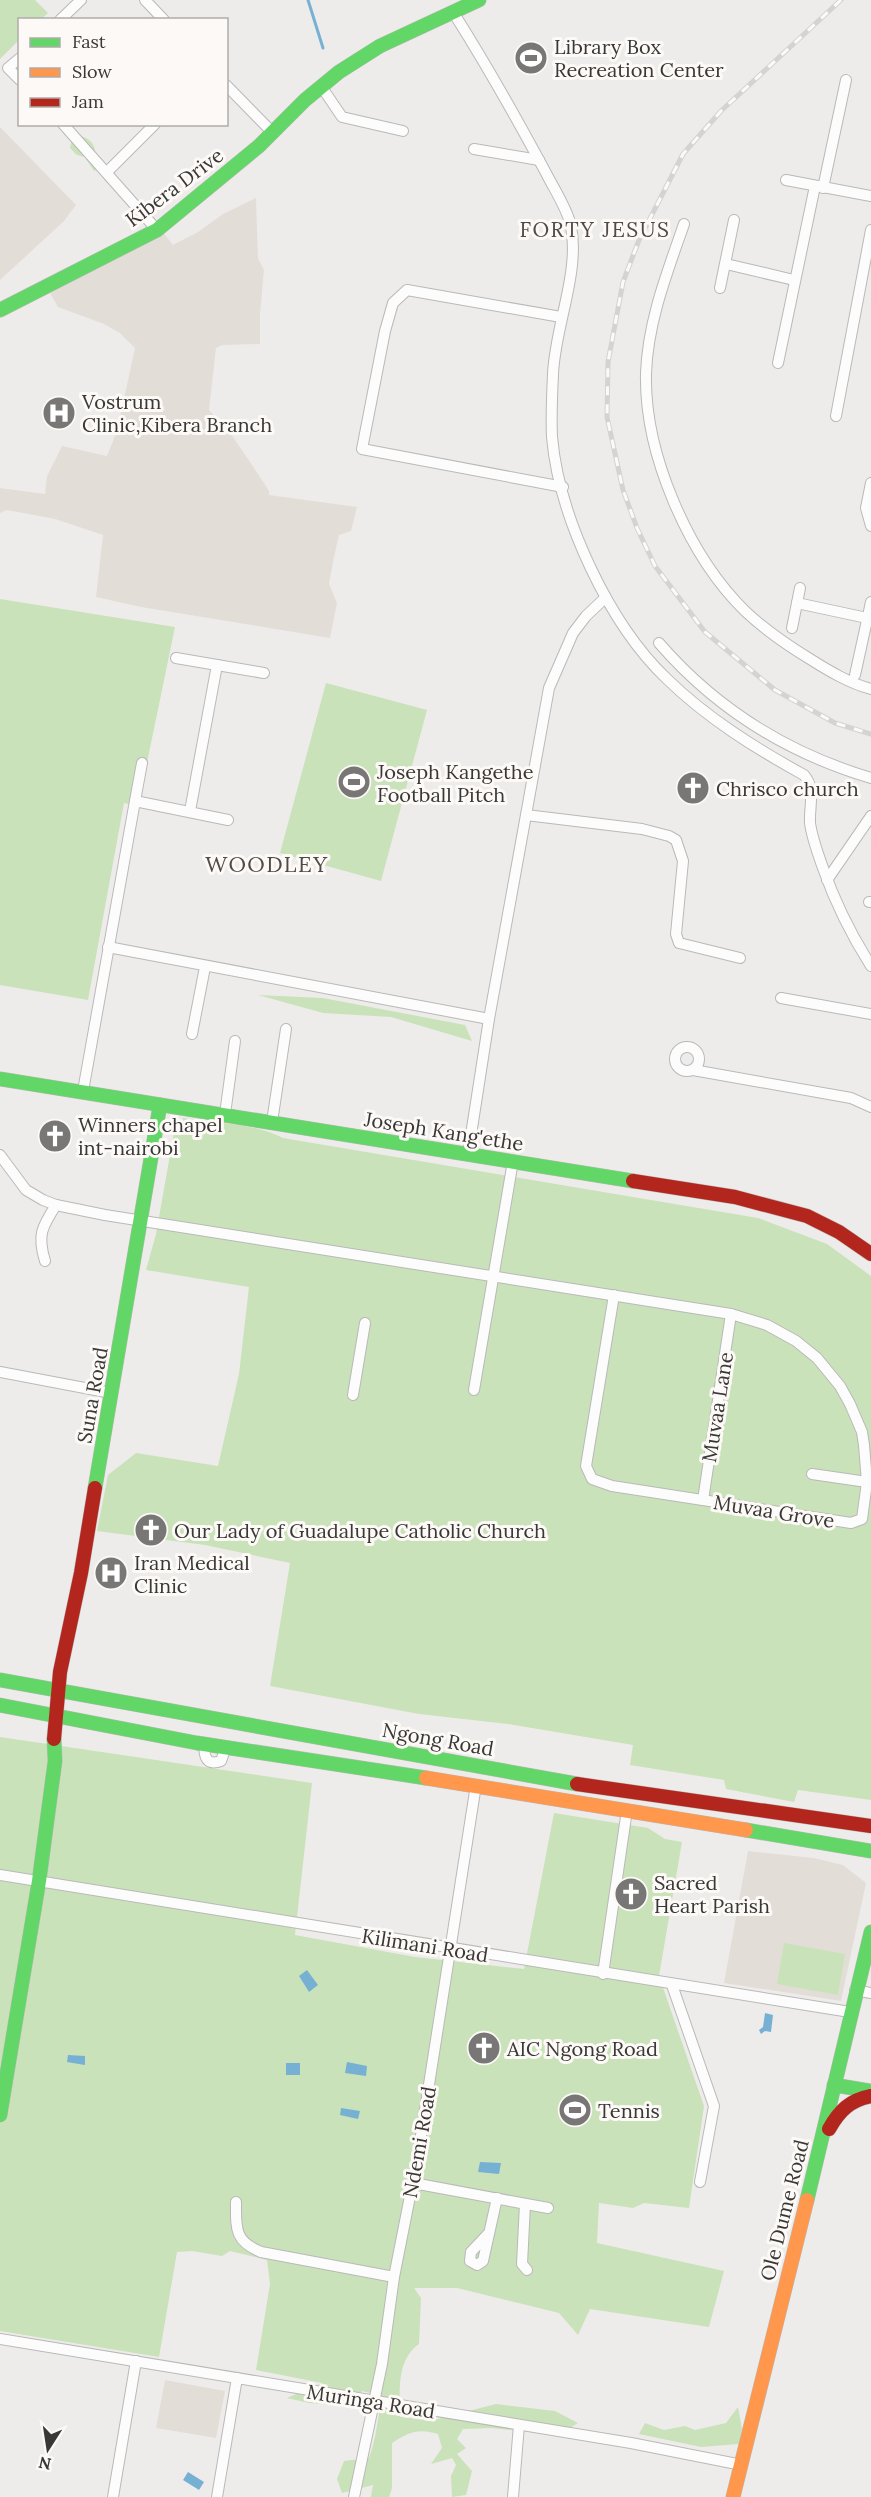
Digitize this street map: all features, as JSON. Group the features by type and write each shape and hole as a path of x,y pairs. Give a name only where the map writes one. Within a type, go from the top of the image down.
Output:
{"street":[{"path":"62,18 81,0"},
{"path":"145,0 161,18"},
{"name":"Kibera Drive","path":"0,310 157,230 273,133 305,100 339,72 380,46 479,0"},
{"path":"453,12 539,160 570,223 573,240 570,278 561,317 554,369 552,438 579,542 605,598 633,639 666,679 731,731 808,779 811,795 810,825 827,880 842,918 871,966"},
{"path":"18,60 8,68 18,78"},
{"path":"778,363 794,280 846,80"},
{"path":"321,86 342,117 403,131"},
{"path":"228,87 273,133"},
{"path":"65,126 157,230"},
{"path":"107,172 153,126"},
{"path":"474,149 539,160"},
{"path":"786,180 871,196"},
{"path":"720,288 734,220"},
{"path":"684,224 654,313 647,349 646,376 650,419 671,498 686,532 701,556 744,610 787,645 857,685 871,689"},
{"path":"836,416 871,230"},
{"path":"726,264 794,280"},
{"path":"561,317 407,290 400,294 393,303 385,331 362,449 563,487"},
{"path":"871,483 866,508 871,526"},
{"path":"792,628 800,588"},
{"path":"468,1154 489,1019 549,688 559,659 573,633 586,615 605,598"},
{"path":"855,675 871,602"},
{"path":"797,603 867,618"},
{"path":"659,643 702,688 754,727 806,756 871,778"},
{"path":"176,658 264,673"},
{"path":"190,811 217,665"},
{"path":"83,1092 142,763"},
{"path":"135,801 228,820"},
{"path":"526,815 642,829 676,840 683,861 676,934 679,943 740,958"},
{"path":"827,880 871,816"},
{"path":"108,948 489,1019"},
{"path":"192,1034 205,967"},
{"path":"781,998 871,1014"},
{"path":"272,1122 286,1029"},
{"path":"225,1114 235,1041"},
{"path":"693,1070 851,1098 871,1107"},
{"name":"Joseph Kang'ethe","path":"0,1079 735,1197 784,1208 820,1221 871,1254"},
{"name":"Suna Road","path":"0,2115 39,1881 56,1761 56,1715 60,1672 81,1573 160,1105"},
{"path":"0,1155 26,1190 56,1205 614,1295"},
{"path":"474,1390 513,1161"},
{"path":"45,1261 40,1245 41,1229 56,1205"},
{"name":"Muvaa Grove","path":"614,1295 731,1314 767,1324 807,1349 843,1390 862,1432 867,1482 862,1519 855,1523 601,1483 592,1479 586,1470 614,1295"},
{"name":"Muvaa Lane","path":"702,1500 731,1314"},
{"path":"353,1395 365,1323"},
{"path":"0,1372 111,1393"},
{"path":"812,1473 867,1482"},
{"name":"Ngong Road","path":"0,1680 548,1779 871,1826"},
{"name":"Ngong Road","path":"0,1705 205,1744 476,1785 871,1851"},
{"name":"Ndemi Road","path":"354,2497 382,2364 394,2277 413,2183 476,1785"},
{"path":"603,1974 627,1810"},
{"name":"Kilimani Road","path":"0,1875 850,2013"},
{"name":"Ole Dume Road","path":"733,2497 871,1932"},
{"path":"672,1985 714,2106 700,2182"},
{"path":"855,1990 871,1993"},
{"path":"834,2085 871,2091"},
{"path":"820,2146 842,2108 849,2102 871,2096"},
{"path":"413,2183 548,2208"},
{"path":"489,2233 497,2198"},
{"path":"236,2202 237,2230 241,2241 249,2247 261,2252 394,2277"},
{"path":"525,2204 522,2264 527,2270"},
{"name":"Muringa Road","path":"0,2339 630,2443 742,2465"},
{"path":"113,2497 136,2361"},
{"path":"217,2497 237,2379"},
{"path":"513,2497 519,2425"}],"shaded area":[{"path":"0,127 76,205 64,221 0,280"},
{"path":"256,198 258,258 264,270 260,344 222,345 216,348 209,410 231,434 269,491 269,495 357,507 351,531 339,535 334,557 329,584 337,603 330,638 141,607 96,597 103,535 55,519 7,510 0,513 0,488 45,494 47,476 62,446 107,456 117,431 135,348 120,333 104,324 58,307 50,293 163,232 173,245 198,232 223,214"},
{"path":"748,1851 814,1858 843,1865 866,1883 841,2001 724,1983"},
{"path":"165,2380 225,2391 216,2438 156,2428"}],"green space":[{"path":"0,0 35,0 48,13 42,18 18,18 18,41 0,59"},
{"path":"78,135 85,137 93,144 98,169 94,171 85,157 77,155 70,148"},
{"path":"0,599 175,627 138,806 124,803 88,1000 0,985"},
{"name":"Joseph Kangethe Football Pitch","path":"326,683 427,710 381,881 280,853"},
{"path":"258,995 323,998 465,1025 472,1041 391,1017 323,1013"},
{"path":"183,1118 247,1126 283,1138 758,1218 827,1244 871,1276 871,1800 798,1790 794,1802 726,1789 724,1780 630,1765 633,1745 508,1724 419,1714 270,1686 290,1563 205,1545 97,1531 108,1475 136,1453 218,1466 239,1374 249,1287 146,1270 156,1234 176,1121 183,1122"},
{"path":"0,1737 312,1783 295,1935 415,1957 524,1969 554,1813 648,1828 665,1839 682,1842 659,1976 704,2106 689,2208 644,2203 633,2208 599,2203 597,2243 724,2271 709,2327 590,2309 578,2335 559,2313 457,2288 414,2288 421,2298 419,2344 406,2359 403,2368 400,2387 400,2417 433,2420 496,2404 555,2411 578,2423 559,2435 492,2428 463,2429 457,2439 466,2448 457,2454 472,2471 466,2495 452,2497 451,2476 456,2465 452,2458 431,2464 442,2448 438,2434 425,2431 409,2434 392,2443 392,2488 389,2497 371,2497 373,2485 342,2493 337,2479 344,2461 369,2458 383,2396 362,2391 348,2406 309,2403 287,2398 322,2383 256,2370 270,2284 267,2260 230,2251 222,2256 192,2251 177,2252 159,2357 0,2331"},
{"path":"784,1943 845,1954 838,1995 777,1984"},
{"path":"738,2407 742,2429 739,2444 701,2447 639,2434 645,2423 664,2430 685,2426 695,2430 726,2423"}],"water":[{"path":"307,1970 318,1985 309,1992 299,1976"},
{"path":"765,2013 773,2015 771,2032 765,2031 761,2034 759,2030 763,2027"},
{"path":"68,2055 85,2056 85,2065 67,2062"},
{"path":"347,2062 367,2066 366,2076 345,2073"},
{"path":"286,2063 300,2063 300,2075 286,2075"},
{"path":"341,2108 360,2111 358,2119 340,2115"},
{"path":"480,2162 501,2163 499,2174 478,2172"},
{"path":"188,2472 204,2482 199,2490 183,2480"}],"waterway":[{"path":"308,0 323,48"}],"railway":[{"path":"841,0 721,111 683,154 639,240 623,282 608,362 607,417 623,490 637,528 655,566 705,632 775,690 835,723 871,734"}],"traffic: fast":[{"path":"0,310 157,230 259,146 305,100 339,72 380,46 479,0"},
{"path":"0,1079 633,1181"},
{"path":"95,1488 160,1105"},
{"path":"0,1680 577,1784"},
{"path":"0,1705 197,1743 426,1778"},
{"path":"0,2115 39,1881 55,1761 54,1739"},
{"path":"746,1830 871,1851"},
{"path":"807,2200 871,1932"},
{"path":"834,2085 871,2091"}],"traffic: slow":[{"path":"426,1778 746,1830"},
{"path":"733,2497 807,2200"}],"traffic: jam":[{"path":"633,1181 735,1197 807,1216 839,1232 871,1254"},
{"path":"54,1739 60,1672 81,1573 95,1488"},
{"path":"577,1784 871,1826"},
{"path":"829,2129 846,2107 857,2100 871,2096"}],"place":[{"name":"Library Box Recreation Center","path":"531,58"},
{"name":"Vostrum Clinic,Kibera Branch","path":"59,413"},
{"name":"Joseph Kangethe Football Pitch","path":"354,782"},
{"name":"Chrisco church","path":"693,788"},
{"name":"Winners chapel int-nairobi","path":"55,1136"},
{"name":"Our Lady of Guadalupe Catholic Church","path":"151,1530"},
{"name":"Iran Medical Clinic","path":"111,1573"},
{"name":"Sacred Heart Parish","path":"631,1894"},
{"name":"AIC Ngong Road","path":"484,2048"},
{"name":"Tennis","path":"575,2110"}],"district":[{"name":"FORTY JESUS","path":"595,229"},
{"name":"WOODLEY","path":"267,864"}]}
